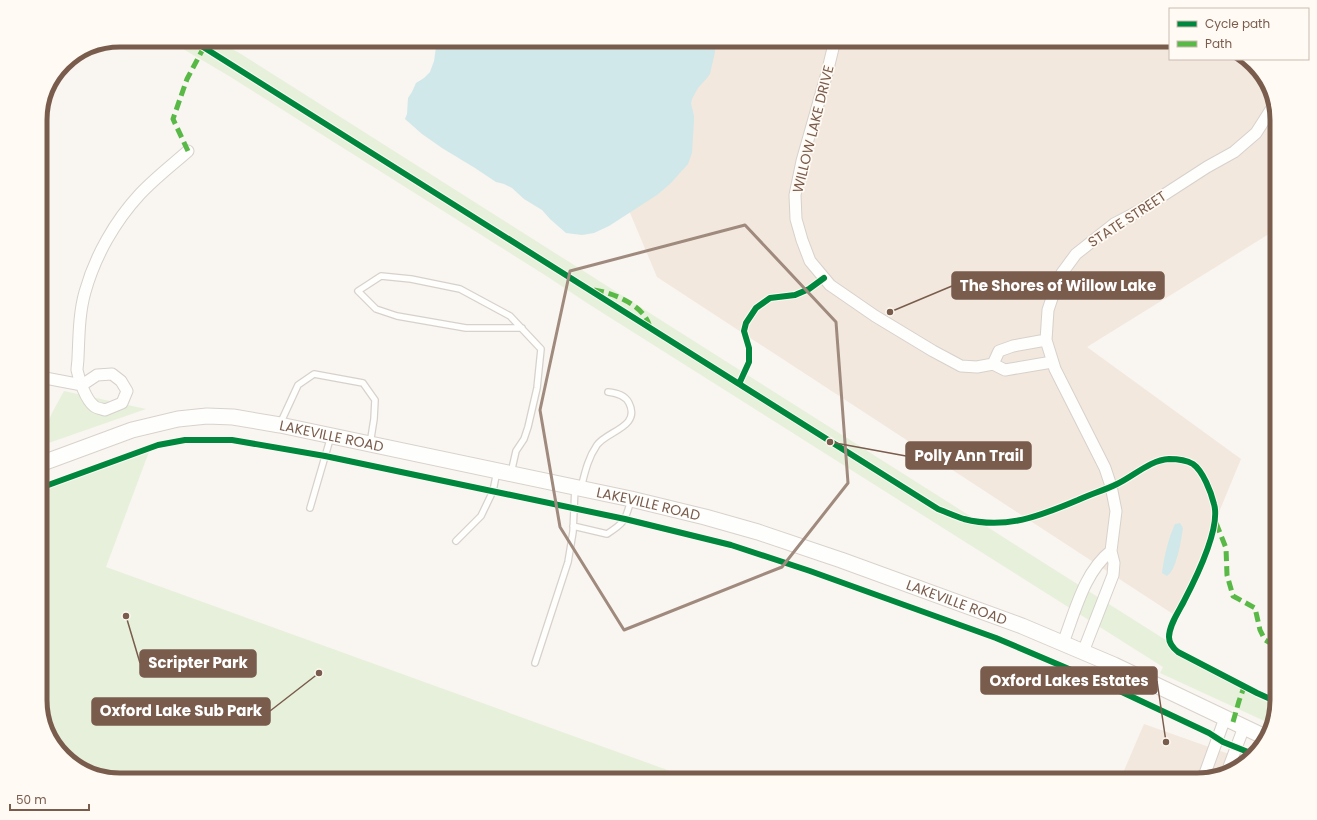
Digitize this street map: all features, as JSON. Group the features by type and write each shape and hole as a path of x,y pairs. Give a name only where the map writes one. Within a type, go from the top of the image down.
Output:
{"main road":[{"name":"LAKEVILLE ROAD","path":"47,461 132,430 178,419 207,416 232,417 280,424 631,499 728,523 803,547 1022,626 1084,652 1261,735"}],"street":[{"name":"WILLOW LAKE DRIVE","path":"833,47 802,161 795,195 796,220 810,261 830,285 875,316 961,366 977,367 993,364 1005,370 1052,362"},
{"name":"STATE STREET","path":"1084,652 1113,575 1114,563 1110,551 1116,511 1111,486 1105,468 1052,362 1046,340 1048,310 1054,292 1062,273 1076,254 1114,224 1139,211 1207,167 1234,152 1256,133 1270,112"},
{"path":"47,378 82,385 77,370 79,324 85,292 97,260 116,225 140,194 156,178 188,151"},
{"path":"993,364 999,351 1013,346 1046,340"},
{"path":"1063,643 1087,581 1102,558 1110,551"},
{"path":"1228,766 1234,722"},
{"path":"1207,772 1234,722"}],"lane":[{"path":"456,541 481,516 493,491 524,439 537,388 541,349 522,328 510,316 460,289 411,279 381,276 358,291 376,308 397,316 466,328 522,328"},
{"path":"280,424 298,385 314,374 363,383 375,400 370,444"},
{"path":"535,663 568,562 578,488 588,461 598,443 605,436 621,429 629,420 631,414 630,404 622,395 608,392"},
{"path":"310,508 331,436"},
{"path":"573,526 608,534 619,526 625,519 631,499"}],"highlighted area":[{"path":"745,225 836,322 848,483 782,567 624,630 560,527 540,410 570,271"}],"shaded area":[{"path":"546,47 1169,47 1169,60 1239,60 1242,62 1255,75 1263,87 1269,105 1270,233 1087,347 1241,459 1176,616 657,277 617,182"},
{"path":"1144,724 1241,758 1216,771 1197,773 1123,773"}],"green space":[{"path":"180,47 228,47 241,54 1172,644 1270,697 1267,722 1160,673 1163,667 229,76"},
{"path":"64,391 146,409 47,444 47,426"},
{"path":"150,449 106,567 676,773 120,773 101,771 83,763 68,752 59,741 54,733 48,715 47,487"}],"water":[{"path":"436,47 715,47 710,74 698,88 691,103 694,121 692,153 688,164 670,184 657,195 609,226 594,233 582,235 566,233 542,210 524,199 512,188 496,182 442,148 422,134 405,119 407,114 408,98 416,83 430,72 434,61"},
{"path":"1180,523 1183,528 1178,554 1173,568 1167,576 1162,573 1167,548 1175,524"}],"marked path":[{"path":"188,151 173,119 187,79 204,47"},
{"path":"594,290 611,294 636,307 647,320 650,328"},
{"path":"1216,523 1226,548 1227,575 1233,596 1255,608 1260,630 1265,640 1270,643"},
{"path":"1233,722 1244,687"}],"cycle path":[{"path":"203,47 938,509 964,519 979,522 994,523 1022,520 1050,511 1112,486 1155,462 1172,459 1193,464 1197,467 1211,494 1215,514 1214,526 1201,567 1172,623 1169,632 1170,642 1178,652 1270,699"},
{"path":"739,384 749,362 749,348 744,331 746,323 756,308 770,298 795,295 809,289 824,278"},
{"path":"47,485 158,445 185,440 232,440 325,456 625,519 731,545 810,571 996,638 1109,686 1209,733 1223,742 1249,752"}],"place":[{"name":"The Shores of Willow Lake","path":"890,312"},
{"name":"Polly Ann Trail","path":"830,442"},
{"name":"Scripter Park","path":"126,616"},
{"name":"Oxford Lake Sub Park","path":"319,673"},
{"name":"Oxford Lakes Estates","path":"1166,742"}]}
